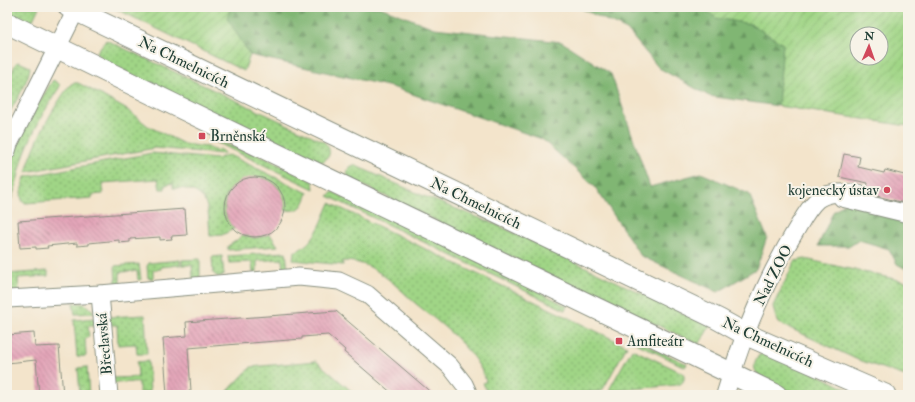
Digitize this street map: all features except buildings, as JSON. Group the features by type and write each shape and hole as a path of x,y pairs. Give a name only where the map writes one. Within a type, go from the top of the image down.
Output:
{"street":[{"path":"8,146 58,48 72,9"},
{"name":"Na Chmelnicích","path":"72,9 718,319 745,334 885,395"},
{"path":"7,23 776,395"},
{"name":"Nad ZOO","path":"725,395 751,319 785,248 809,209 818,199 828,195 859,193"},
{"path":"828,195 908,214"},
{"path":"7,299 100,294 299,277 339,281 367,294 450,366 464,384 469,395"},
{"name":"Břeclavská","path":"100,294 109,395"}],"green space":[{"path":"7,7 39,7 31,24 7,12"},
{"path":"112,7 231,7 227,18 250,55 244,71"},
{"path":"231,7 380,7 434,28 562,42 611,74 650,187 701,173 749,194 767,237 756,269 718,292 641,256 595,187 542,139 392,87 250,55 226,18"},
{"path":"578,7 702,7 716,18 751,24 783,44 778,106 709,96 659,68 627,30"},
{"path":"702,7 908,7 908,126 778,106 783,44 751,24 716,18"},
{"path":"106,40 323,141 329,149 329,156 323,161 314,163 105,62 96,53"},
{"path":"19,62 30,67 29,72 14,106 7,115 7,83 16,63"},
{"path":"53,80 60,85 59,88 31,137 24,155 13,195 11,200 7,202 7,177 14,153 39,102"},
{"path":"73,83 78,83 101,95 129,111 148,126 184,144 207,147 216,151 218,149 224,152 223,154 155,148 26,172 44,126 63,95"},
{"path":"207,138 261,156 313,181 314,189"},
{"path":"152,153 216,159 229,155 308,193 301,207 295,210 285,210 281,192 271,181 258,178 245,180 233,187 226,198 225,212 234,229 222,235 210,236 209,216 205,201 194,191 173,188 173,183 165,185 165,189 160,189 158,179 103,183 103,194 92,195 92,198 23,202 21,196 25,177"},
{"path":"354,165 426,197 495,224 710,326 700,343 696,343 549,275 348,178 348,170"},
{"path":"333,192 483,263 567,306 565,310 328,196"},
{"path":"850,198 908,214 908,270 897,264 889,249 859,240 850,246 818,246 833,212"},
{"path":"330,203 627,346 602,391 556,395 480,395 487,392 483,383 486,381 481,370 466,348 446,328 382,275 370,267 360,263 343,261 343,265 293,260 294,252 307,244 316,232"},
{"path":"270,234 278,246 228,250 228,246 242,235 256,238"},
{"path":"286,252 288,271 283,270 282,259 257,261 257,272 253,273 252,262 229,263 228,256"},
{"path":"222,256 224,275 218,277 213,273 212,257"},
{"path":"200,259 200,277 193,279 192,265 182,265 182,260"},
{"path":"805,259 908,282 908,377 856,359 779,323 773,306 795,261"},
{"path":"180,260 180,265 161,267 161,269 153,270 153,279 148,278 147,266 149,263"},
{"path":"139,264 141,280 138,280 137,271 120,272 120,285 116,285 115,266"},
{"path":"48,271 48,276 18,278 19,291 10,292 7,290 7,274"},
{"path":"73,303 85,305 94,313 75,314"},
{"path":"145,315 147,354 137,354 136,344 118,345 117,325 109,325 108,317"},
{"path":"94,318 95,326 88,326 89,337 85,338 86,356 77,357 74,320"},
{"path":"632,338 687,364 685,367 630,340"},
{"path":"632,349 683,373 684,377 681,384 610,391 610,388"},
{"path":"769,353 823,377 858,395 797,395 759,376 755,370 754,366 759,355"},
{"path":"148,361 150,392 139,393 139,382 113,383 113,378 138,377 137,362"},
{"path":"316,361 356,395 227,395 227,392 251,367"},
{"path":"87,367 89,395 80,395 78,368"}],"place":[{"name":"Brněnská","path":"202,136"},
{"name":"kojenecký ústav","path":"887,190"},
{"name":"Amfiteátr","path":"619,341"}]}
